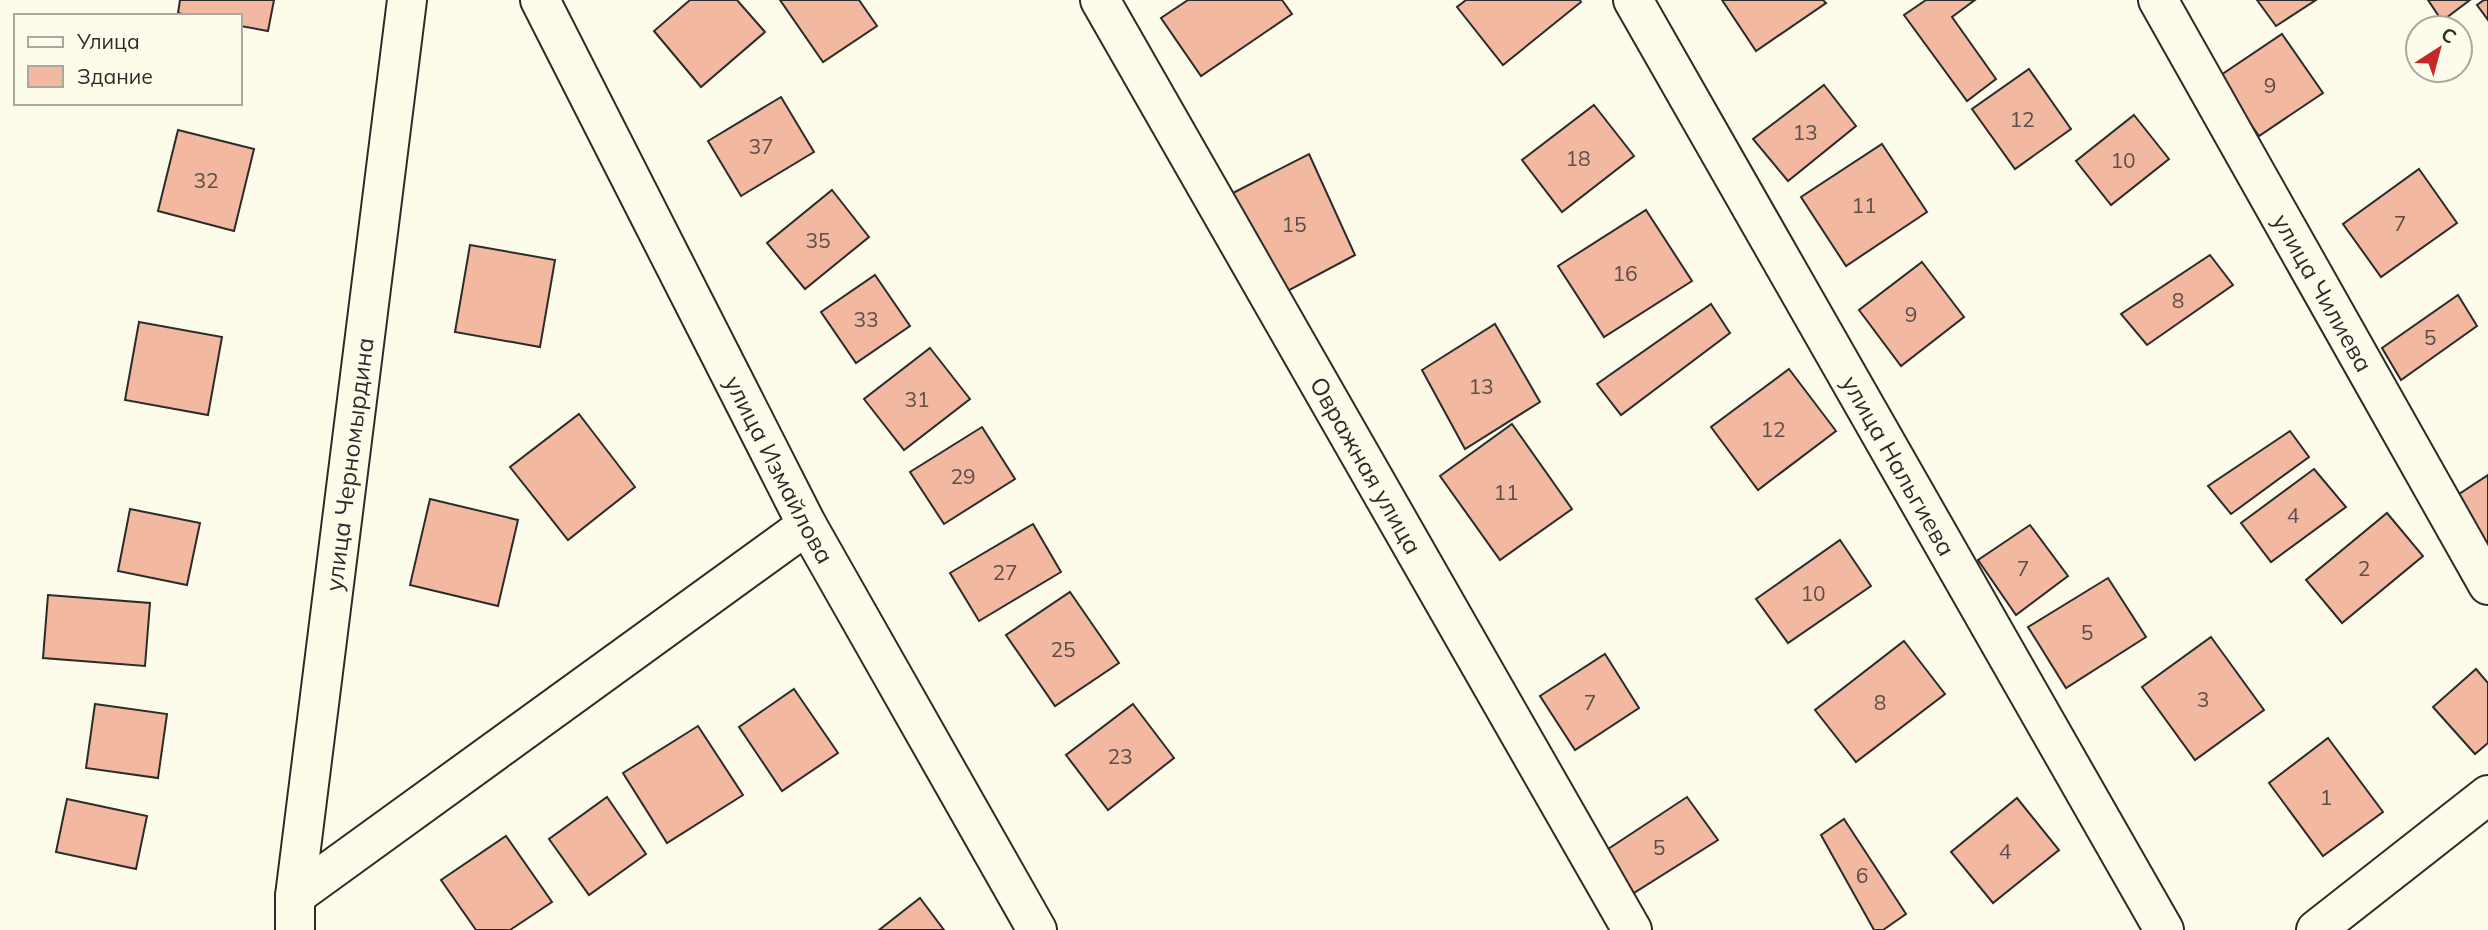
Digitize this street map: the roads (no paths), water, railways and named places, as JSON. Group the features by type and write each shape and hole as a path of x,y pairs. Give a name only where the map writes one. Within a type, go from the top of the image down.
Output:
{"street":[{"name":"улица Черномырдина","path":"295,913 407,0"},
{"name":"улица Измайлова","path":"540,0 807,525 1037,930"},
{"name":"Овражная улица","path":"1100,0 1632,930"},
{"name":"улица Нальгиева","path":"1633,0 2164,930"},
{"name":"улица Чилиева","path":"2158,0 2488,585"},
{"path":"295,913 807,525"},
{"path":"2316,930 2488,795"}]}
